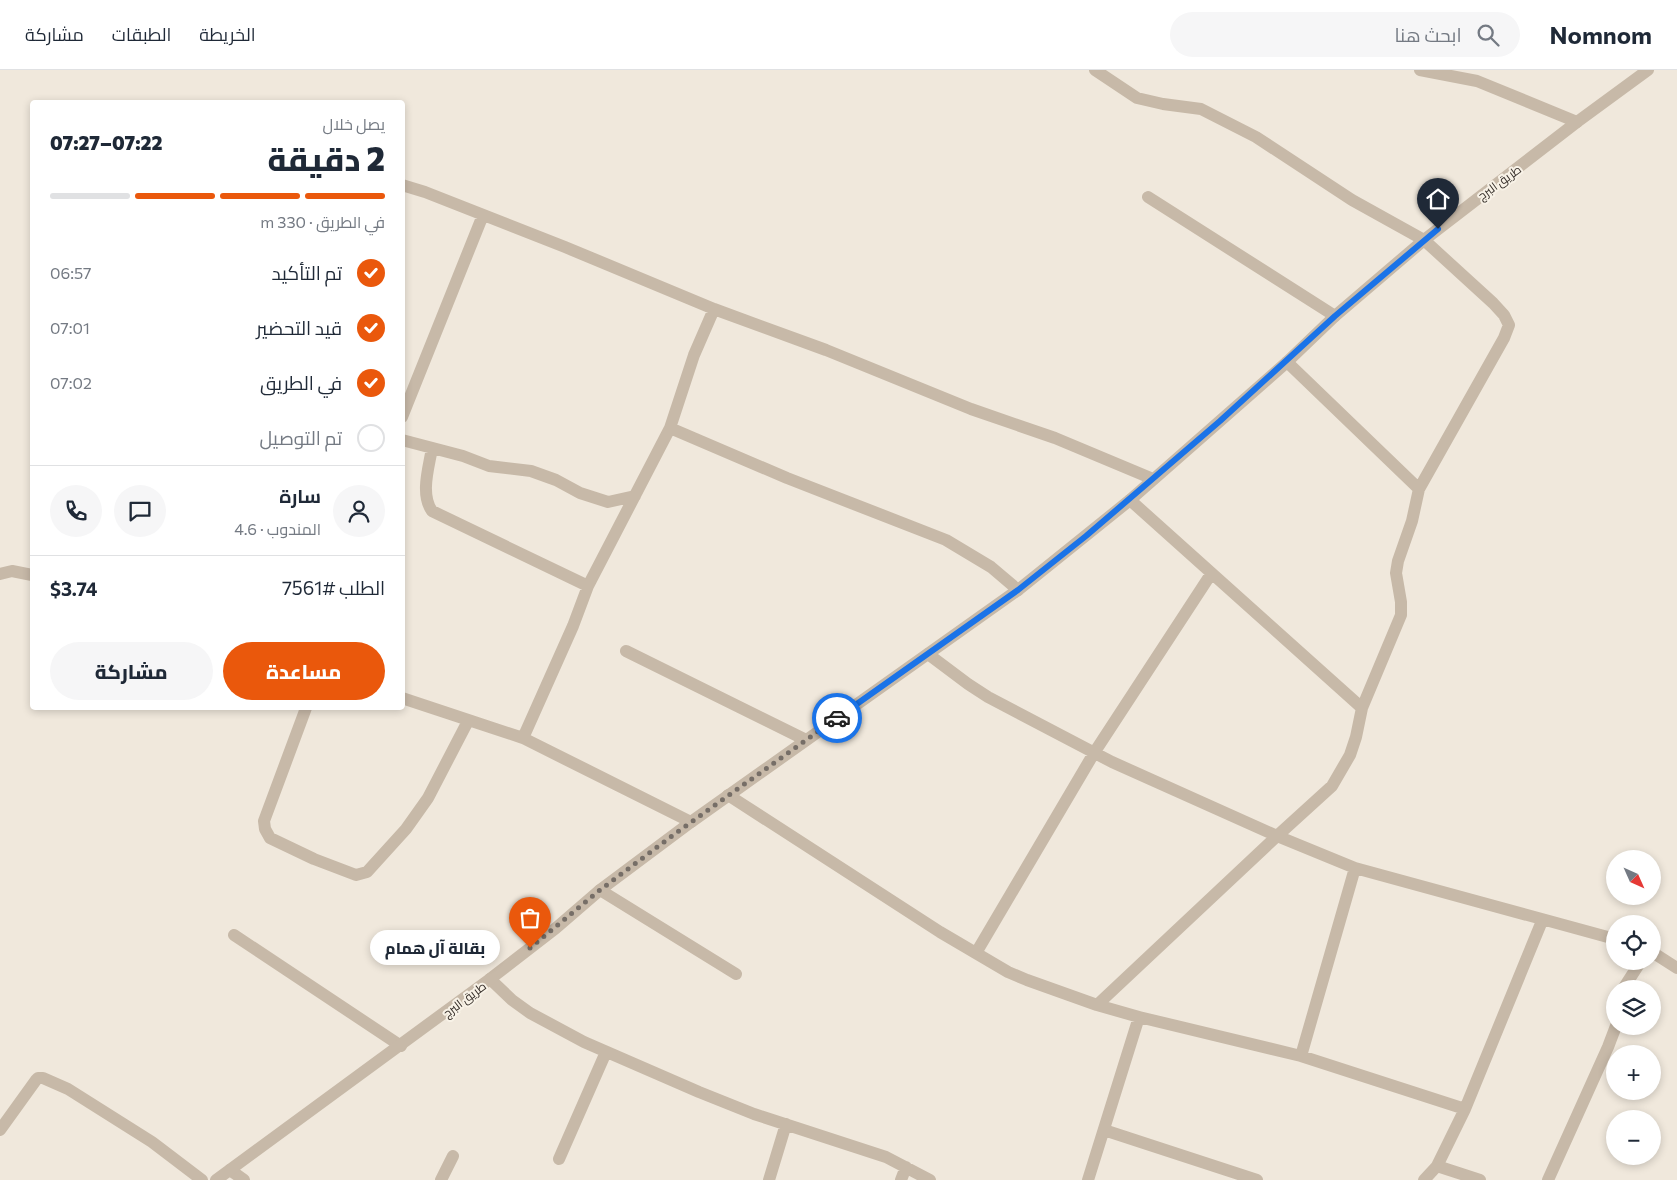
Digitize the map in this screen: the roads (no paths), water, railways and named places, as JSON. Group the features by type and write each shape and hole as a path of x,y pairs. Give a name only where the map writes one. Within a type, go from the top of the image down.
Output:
{"street":[{"path":"1095,70 1137,98 1201,110 1256,137 1352,200 1424,240 1493,303 1504,315 1509,325 1504,338 1420,489 1396,573 1401,602 1401,615 1362,708 1350,756 1332,786 1097,1005"},
{"path":"1420,70 1477,81 1577,122"},
{"name":"طريق البرج","path":"216,1180 490,979 556,928 600,890 691,822 1018,590 1130,500 1287,362 1335,316 1424,240 1577,122 1648,70"},
{"path":"405,186 483,215 714,309 826,350 971,408 1055,438 1153,479"},
{"path":"1148,197 1335,316"},
{"path":"405,410 483,215"},
{"path":"523,738 573,626 588,586 670,428 694,355 714,309"},
{"path":"1287,362 1420,489"},
{"path":"670,428 787,478 946,540 991,567 1018,590"},
{"path":"405,441 464,456 489,466 531,472 556,480 580,493 608,502 620,501 635,496"},
{"path":"432,448 426,486 427,504 432,511 588,586"},
{"path":"1130,500 1362,708"},
{"path":"0,574 12,571 30,575"},
{"path":"976,953 1094,752 1211,574"},
{"path":"626,651 806,740"},
{"path":"928,654 988,697 1094,752 1277,836 1355,868 1606,938"},
{"path":"405,699 523,738 691,822"},
{"path":"305,710 264,821 265,829 270,838 314,859 356,875 367,872 406,829 428,798 468,721"},
{"path":"728,795 940,932 1008,972 1097,1005 1138,1017 1301,1056 1465,1109"},
{"path":"1301,1056 1355,868"},
{"path":"600,890 736,974"},
{"path":"1424,1180 1437,1166 1465,1109 1542,921"},
{"path":"234,935 401,1046"},
{"path":"1661,958 1677,968"},
{"path":"490,979 512,1000 530,1013 557,1029 606,1052 754,1114 886,1157 930,1180"},
{"path":"1088,1180 1138,1017"},
{"path":"1548,1180 1613,1035"},
{"path":"559,1159 606,1052"},
{"path":"0,1130 36,1080 43,1078 68,1089 152,1142 202,1180"},
{"path":"769,1180 786,1124"},
{"path":"1104,1130 1257,1180"},
{"path":"441,1180 453,1156"},
{"path":"1437,1166 1480,1180"},
{"path":"901,1180 906,1167"},
{"path":"230,1170 244,1180"}],"place":[{"name":"بقالة آل همام","path":"530,948"}]}
